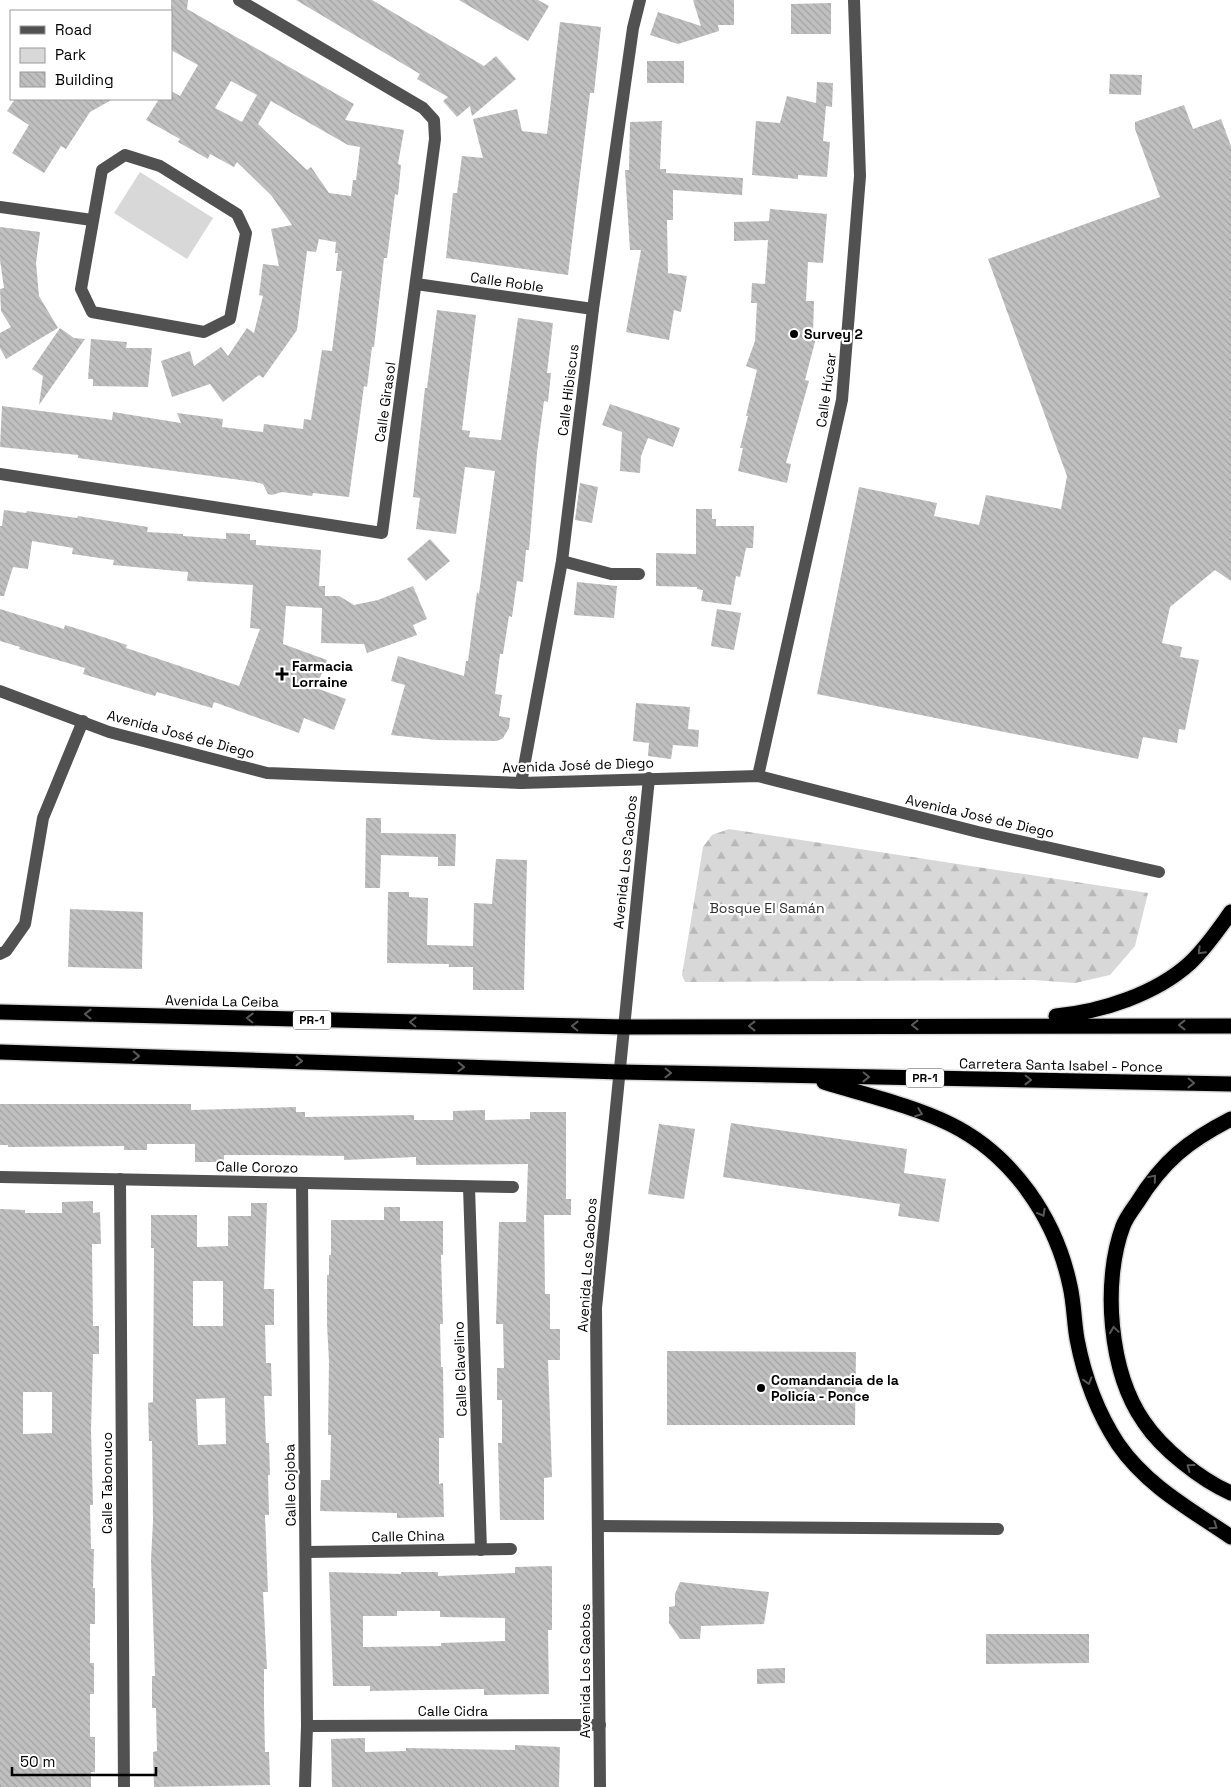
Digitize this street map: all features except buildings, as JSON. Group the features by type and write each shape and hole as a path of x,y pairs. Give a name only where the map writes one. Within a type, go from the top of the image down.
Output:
{"highway":[{"path":"946,1025 1078,1014 1120,1003 1156,986 1189,964 1211,941 1231,912"},
{"name":"Avenida La Ceiba","path":"0,1012 624,1027"},
{"name":"PR-1","path":"624,1027 1231,1026"},
{"name":"PR-1","path":"0,1052 620,1072"},
{"name":"Carretera Santa Isabel - Ponce","path":"620,1072 1231,1084"},
{"path":"806,1076 898,1105 950,1124 992,1151 1020,1180 1040,1211 1060,1248 1070,1287 1077,1339 1088,1383 1103,1419 1118,1444 1146,1478 1160,1491 1231,1537"},
{"path":"1231,1119 1179,1150 1150,1181 1124,1224 1114,1258 1111,1294 1113,1330 1124,1383 1144,1422 1172,1454 1219,1488 1231,1493"}],"street":[{"name":"Calle Girasol","path":"0,474 382,533 435,138 434,120 423,108 239,0"},
{"name":"Calle Hibiscus","path":"521,783 562,562 593,309 633,28 640,0"},
{"name":"Calle Húcar","path":"758,776 842,400 860,176 854,0"},
{"path":"125,155 160,166 237,214 246,233 230,318 204,332 92,312 80,289 92,220 102,170 125,155"},
{"path":"0,207 92,220"},
{"name":"Calle Roble","path":"416,284 593,309"},
{"path":"562,562 611,574 639,574"},
{"name":"Avenida José de Diego","path":"0,691 109,732 268,772 521,783 758,776 978,832 1159,872"},
{"path":"0,954 6,951 25,924 43,818 83,721"},
{"name":"Avenida Los Caobos","path":"600,1787 596,1308 649,778"},
{"name":"Calle Corozo","path":"0,1177 513,1187"},
{"name":"Calle Tabonuco","path":"120,1179 124,1787"},
{"name":"Calle Cojoba","path":"302,1183 307,1726 305,1787"},
{"name":"Calle Clavelino","path":"469,1187 481,1550"},
{"path":"599,1526 998,1529"},
{"name":"Calle China","path":"306,1552 511,1549"},
{"name":"Calle Cidra","path":"307,1726 600,1725"}],"green space":[{"path":"140,172 213,218 187,259 114,213"},
{"name":"Bosque El Samán","path":"729,829 1148,893 1135,946 1110,975 1075,983 1033,980 685,982 682,975 703,847 712,835"}],"place":[{"name":"Survey 2","path":"794,334"},
{"name":"Farmacia Lorraine","path":"282,674"},
{"name":"Comandancia de la Policía - Ponce","path":"761,1388"}]}
